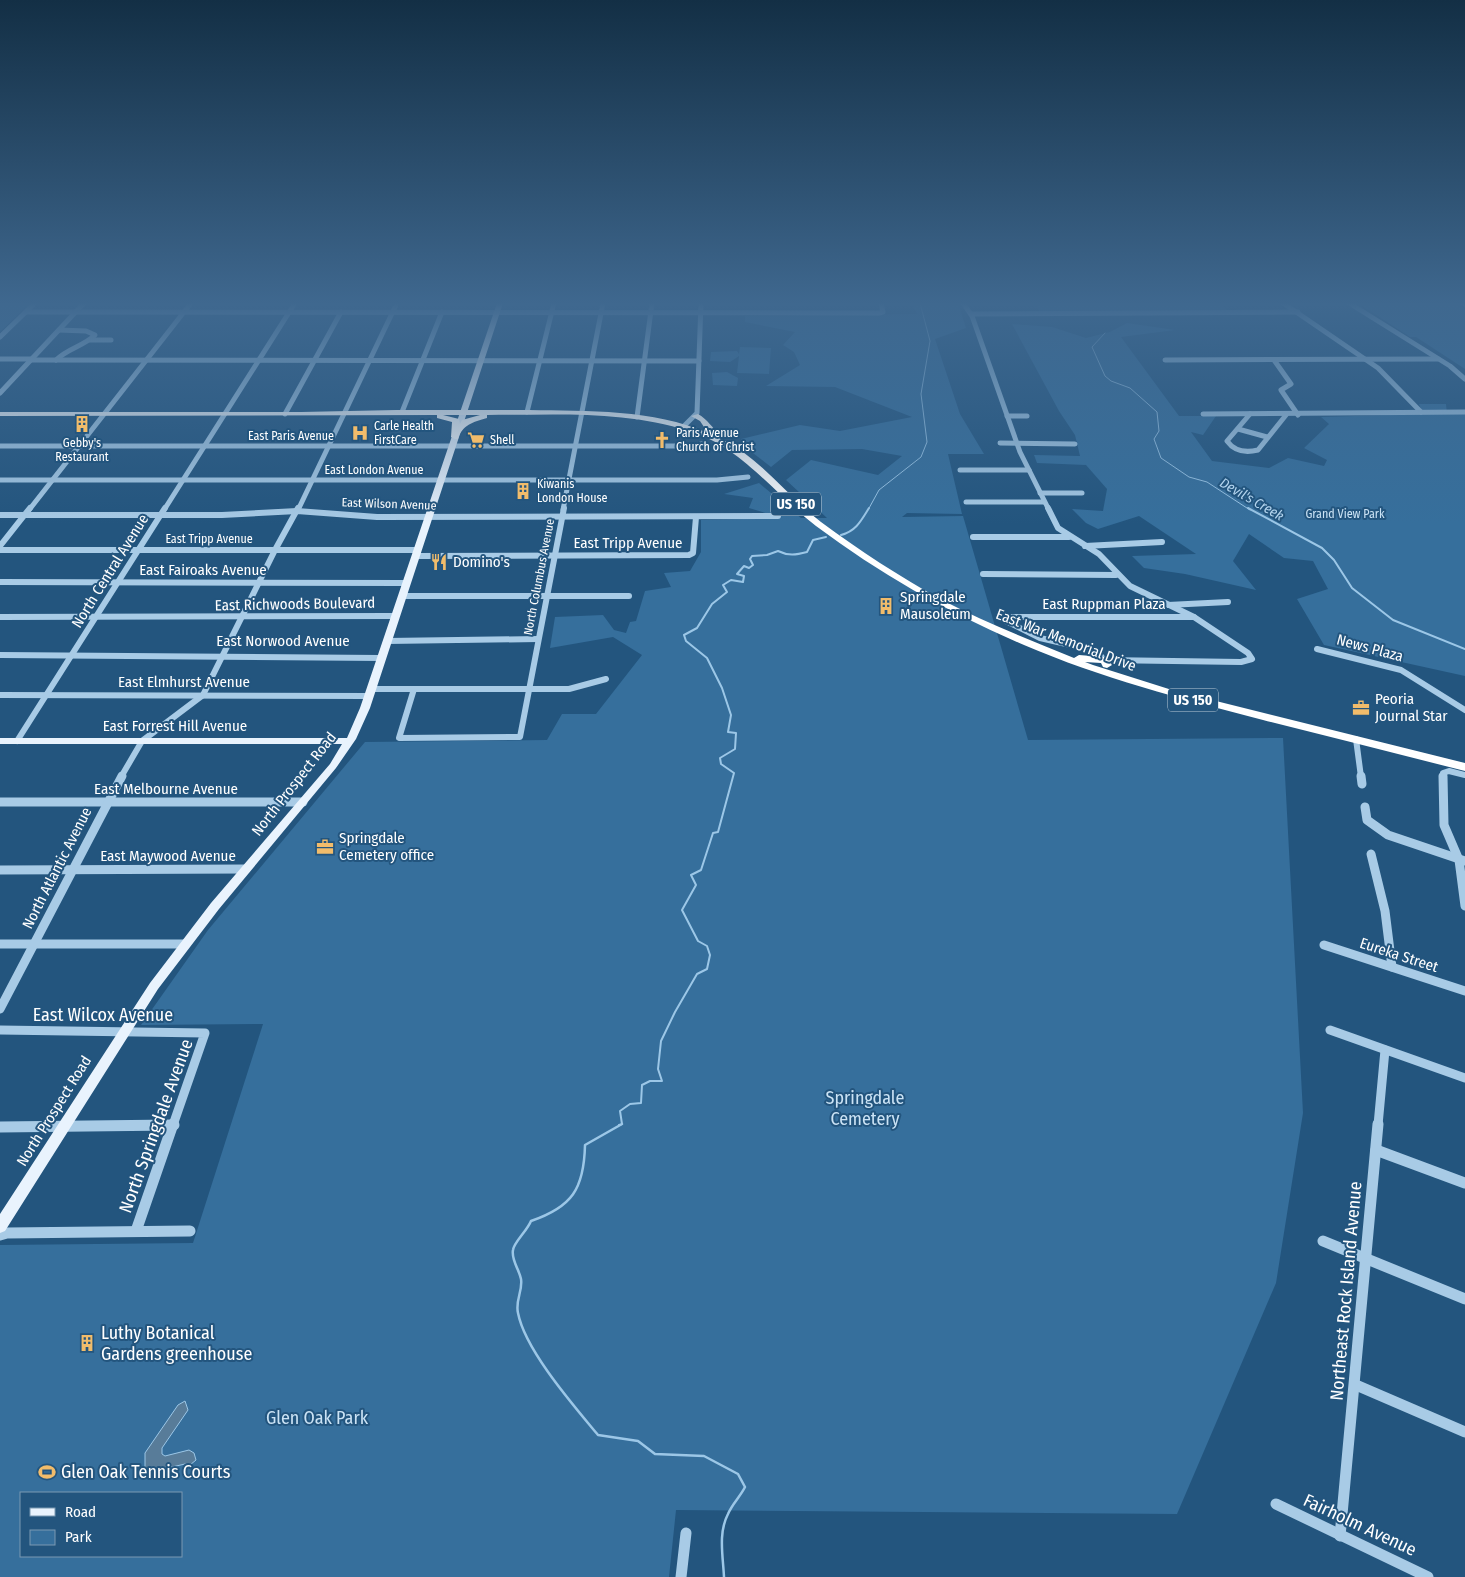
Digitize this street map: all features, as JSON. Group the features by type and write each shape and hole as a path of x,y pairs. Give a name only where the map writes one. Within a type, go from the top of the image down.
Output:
{"highway":[{"path":"466,403 473,408 488,413"},
{"name":"East War Memorial Drive","path":"0,414 463,414 527,412 637,417 683,426 725,444 747,458 807,514 854,551 939,602 1027,643 1108,665 1201,702 1465,767"},
{"path":"405,413 443,416 452,419 456,424 456,434"},
{"name":"East War Memorial Drive","path":"488,413 582,414"},
{"path":"456,434 461,426 471,419 488,413"},
{"path":"695,416 703,420 708,430 725,444"},
{"name":"East War Memorial Drive","path":"1356,739 1465,762"}],"main road":[{"name":"North Prospect Road","path":"0,1226 124,1031 184,944 303,802 349,741 370,692 475,377"},
{"name":"East Forrest Hill Avenue","path":"0,741 349,741"}],"street":[{"path":"0,393 15,377"},
{"path":"0,548 133,377"},
{"name":"North Central Avenue","path":"17,741 250,377"},
{"path":"285,414 306,377"},
{"path":"142,741 203,695 275,550 297,511 362,377"},
{"path":"405,413 418,377"},
{"path":"527,412 536,377"},
{"name":"North Columbus Avenue","path":"414,689 399,738 520,737 590,377"},
{"path":"637,417 643,377"},
{"path":"683,426 697,413 698,377"},
{"path":"993,377 1018,444 1056,526 1069,538 1100,556 1116,575 1131,587 1194,617 1248,653 1252,660 1244,662 1108,665"},
{"path":"1286,377 1291,384 1281,390 1298,415"},
{"path":"1387,377 1421,412"},
{"path":"1203,414 1298,415 1465,412"},
{"path":"1250,414 1227,441 1237,450 1247,452 1256,450 1286,415"},
{"path":"1007,416 1027,416"},
{"path":"1238,429 1267,437"},
{"name":"East Paris Avenue","path":"0,446 691,446 702,444"},
{"path":"1000,444 1075,444"},
{"path":"960,470 1029,470"},
{"name":"East London Avenue","path":"0,480 734,480 748,477"},
{"path":"1040,493 1082,493"},
{"path":"966,502 1044,502"},
{"name":"East Wilson Avenue","path":"0,515 229,515 297,511 364,517 778,516"},
{"name":"East Tripp Avenue","path":"0,548 691,555 693,553 696,517"},
{"path":"973,537 1069,538"},
{"path":"1085,546 1162,542"},
{"path":"983,574 1116,575"},
{"name":"East Fairoaks Avenue","path":"0,582 406,582"},
{"path":"402,596 629,596"},
{"path":"1168,605 1228,602"},
{"name":"East Richwoods Boulevard","path":"0,617 395,618"},
{"name":"East Ruppman Plaza","path":"1108,665 1097,650 1040,638 1010,625 1006,619 1050,617 1194,617"},
{"path":"387,641 538,639"},
{"name":"News Plaza","path":"1318,649 1401,670 1465,710"},
{"name":"East Norwood Avenue","path":"0,655 382,655"},
{"name":"East Elmhurst Avenue","path":"0,695 203,695 370,692 414,689 571,689 606,679"},
{"path":"1356,739 1362,784"},
{"name":"North Atlantic Avenue","path":"0,1009 107,802 142,741"},
{"path":"1465,775 1444,771 1444,823 1462,861 1465,906"},
{"name":"East Melbourne Avenue","path":"0,802 303,802"},
{"path":"1365,808 1369,823 1388,835 1462,861"},
{"path":"1371,854 1387,922 1392,967"},
{"name":"East Maywood Avenue","path":"0,870 246,869"},
{"path":"0,944 184,944"},
{"name":"Eureka Street","path":"1324,945 1465,991"},
{"name":"East Wilcox Avenue","path":"0,1030 206,1033"},
{"path":"1330,1030 1465,1078"},
{"name":"North Springdale Avenue","path":"136,1230 206,1033"},
{"name":"Northeast Rock Island Avenue","path":"1340,1536 1356,1385 1385,1050"},
{"path":"0,1126 174,1125"},
{"path":"1376,1150 1465,1183"},
{"path":"0,1235 7,1233 136,1230 190,1231"},
{"path":"1323,1241 1465,1299"},
{"path":"1356,1385 1465,1432"},
{"name":"Fairholm Avenue","path":"1276,1504 1428,1577"},
{"path":"681,1577 686,1532"}],"green space":[{"path":"712,377 738,378 737,386 713,385"},
{"name":"Springdale Cemetery","path":"781,377 948,377 960,414 984,454 948,454 962,514 907,513 902,517 963,516 1028,740 1283,738 1303,1113 1276,1283 1177,1514 676,1510 669,1577 0,1577 0,1245 193,1243 263,1024 141,1025 208,930 365,742 547,740 562,714 596,714 642,655 613,637 550,648 555,617 603,615 614,630 626,633 630,622 636,621 645,591 671,587 664,573 690,571 701,552 701,520 782,518 749,508 753,498 724,494 759,483 801,518 827,518 786,480 811,460 878,475 902,456 862,449 792,450 771,467 749,450 741,439 800,425 840,431 912,417 835,387 766,386"},
{"name":"Grand View Park","path":"1040,377 1150,377 1179,416 1216,416 1203,435 1191,432 1212,461 1269,468 1288,458 1324,466 1327,460 1304,448 1329,424 1321,417 1423,414 1419,404 1446,404 1447,414 1465,414 1465,676 1324,645 1297,599 1328,589 1313,561 1284,558 1249,534 1233,561 1256,590 1185,574 1144,568 1132,556 1196,554 1139,516 1098,529 1086,523 1072,509 1103,511 1107,489 1086,465 1037,463 1034,455 1080,456 1075,435 1059,411"}],"shaded area":[{"path":"185,1401 188,1410 162,1448 162,1454 165,1456 189,1450 194,1453 196,1460 190,1465 185,1464 150,1472 145,1468 145,1453 178,1405"}],"waterway":[{"path":"868,510 879,490 921,457 927,442 921,394 924,377"},
{"name":"Devil's Creek","path":"1106,377 1111,381 1130,388 1157,412 1159,431 1154,439 1161,458 1189,477 1207,482 1250,510"},
{"path":"841,535 851,531 861,521 869,508"},
{"name":"Devil's Creek","path":"1248,508 1322,548 1334,560 1352,588 1393,620 1465,649"},
{"path":"622,1124 620,1111 630,1104 641,1103 642,1085 650,1081 662,1081 658,1069 661,1041 697,974 707,969 710,955 707,946 698,941 682,910 696,885 691,875 701,870 713,833 718,832 734,773 721,764 720,758 735,749 736,733 728,732 731,715 722,688 707,658 686,641 684,635 697,628 712,604 727,592 723,585 731,580 743,582 744,576 737,574 744,566 749,568 753,565 750,559 752,556 767,555 778,551 785,554 807,552 813,540 826,537"},
{"path":"622,1124 585,1145 582,1173 573,1194 557,1209 531,1221 516,1244 513,1250 513,1257 521,1279 517,1304 518,1313 522,1328 540,1360 598,1435 638,1441 655,1454 704,1456 738,1474 745,1487 730,1510 723,1529 724,1577"}],"place":[{"name":"Gebby's Restaurant","path":"82,424"},
{"name":"Carle Health FirstCare","path":"360,433"},
{"name":"Shell","path":"476,440"},
{"name":"Paris Avenue Church of Christ","path":"662,440"},
{"name":"Kiwanis London House","path":"523,491"},
{"name":"Domino's","path":"439,562"},
{"name":"Springdale Mausoleum","path":"886,606"},
{"name":"Peoria Journal Star","path":"1361,708"},
{"name":"Springdale Cemetery office","path":"325,847"},
{"name":"Luthy Botanical Gardens greenhouse","path":"87,1343"},
{"name":"Glen Oak Tennis Courts","path":"47,1472"}],"park label":[{"name":"Glen Oak Park","path":"317,1418"}]}
